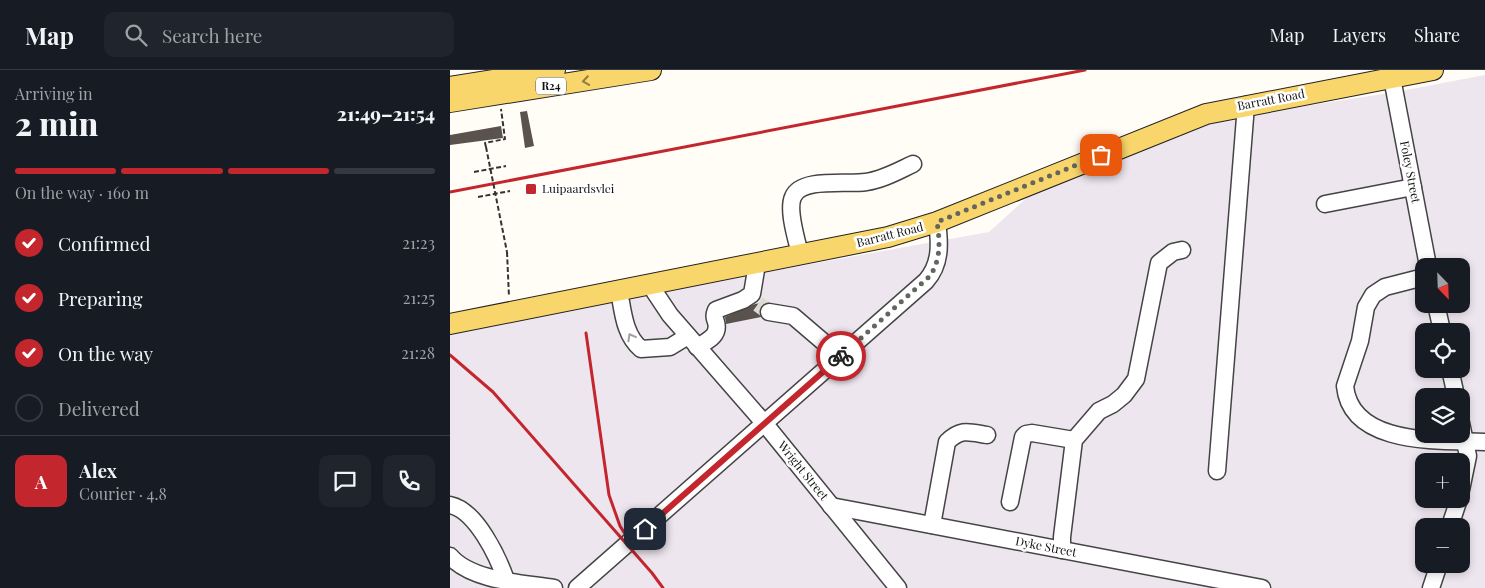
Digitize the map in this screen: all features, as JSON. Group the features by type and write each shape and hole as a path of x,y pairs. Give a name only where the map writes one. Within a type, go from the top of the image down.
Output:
{"main road":[{"name":"R24","path":"450,87 509,88 556,70"},
{"name":"R24","path":"450,102 509,88 651,70"},
{"name":"Barratt Road","path":"450,324 888,237 937,222 1206,114 1433,70"}],"street":[{"name":"Foley Street","path":"1392,78 1426,258"},
{"path":"1217,471 1246,105"},
{"path":"800,254 791,204 796,191 805,186 866,182 882,178 913,164"},
{"path":"1325,204 1413,187"},
{"path":"577,588 841,357 930,276 935,268 939,252 937,222"},
{"path":"1062,550 1074,440 1099,412 1124,395 1136,379 1159,263 1173,252 1182,250"},
{"path":"757,264 754,289 758,304"},
{"path":"1415,279 1385,287 1373,295 1366,307 1360,341 1345,386 1346,392 1358,415 1377,428 1415,440"},
{"name":"Wright Street","path":"650,285 693,342 765,424 898,588"},
{"path":"619,291 628,333 633,342 641,349 670,347 693,342 715,334 717,330 714,317 716,310 758,304 794,316 841,357"},
{"path":"932,525 947,442 953,436 962,432 987,435"},
{"path":"1010,502 1023,437 1026,434 1032,433 1074,440"},
{"path":"1470,441 1485,442"},
{"path":"450,505 460,509 483,532 500,563 506,580"},
{"name":"Dyke Street","path":"831,506 1262,588"},
{"path":"450,556 457,565 486,576 554,588"},
{"path":"1431,588 1436,573"}],"path":[{"path":"509,88 505,139 485,143 507,252 510,312"},
{"path":"474,172 506,166"},
{"path":"478,197 510,191"}],"shaded area":[{"path":"1485,75 1485,588 450,588 450,335 654,292 989,232 1032,193 1218,119 1390,93"}],"building":[{"path":"527,111 534,146 525,148 520,112"},
{"path":"501,126 503,138 450,145 450,135"},
{"path":"767,302 759,310 761,317 726,324 725,317 755,304"}],"tunnel":[{"path":"758,304 769,312"}],"railway":[{"path":"450,192 1085,70"},
{"path":"586,333 609,495 620,526 627,537"},
{"path":"450,355 493,392 652,573 663,588"}],"way so far":[{"path":"841,356 930,276 938,260 940,241 937,222 1101,155"}],"place":[{"name":"Luipaardsvlei","path":"531,189"}],"route":[{"path":"645,529 841,356"}]}
